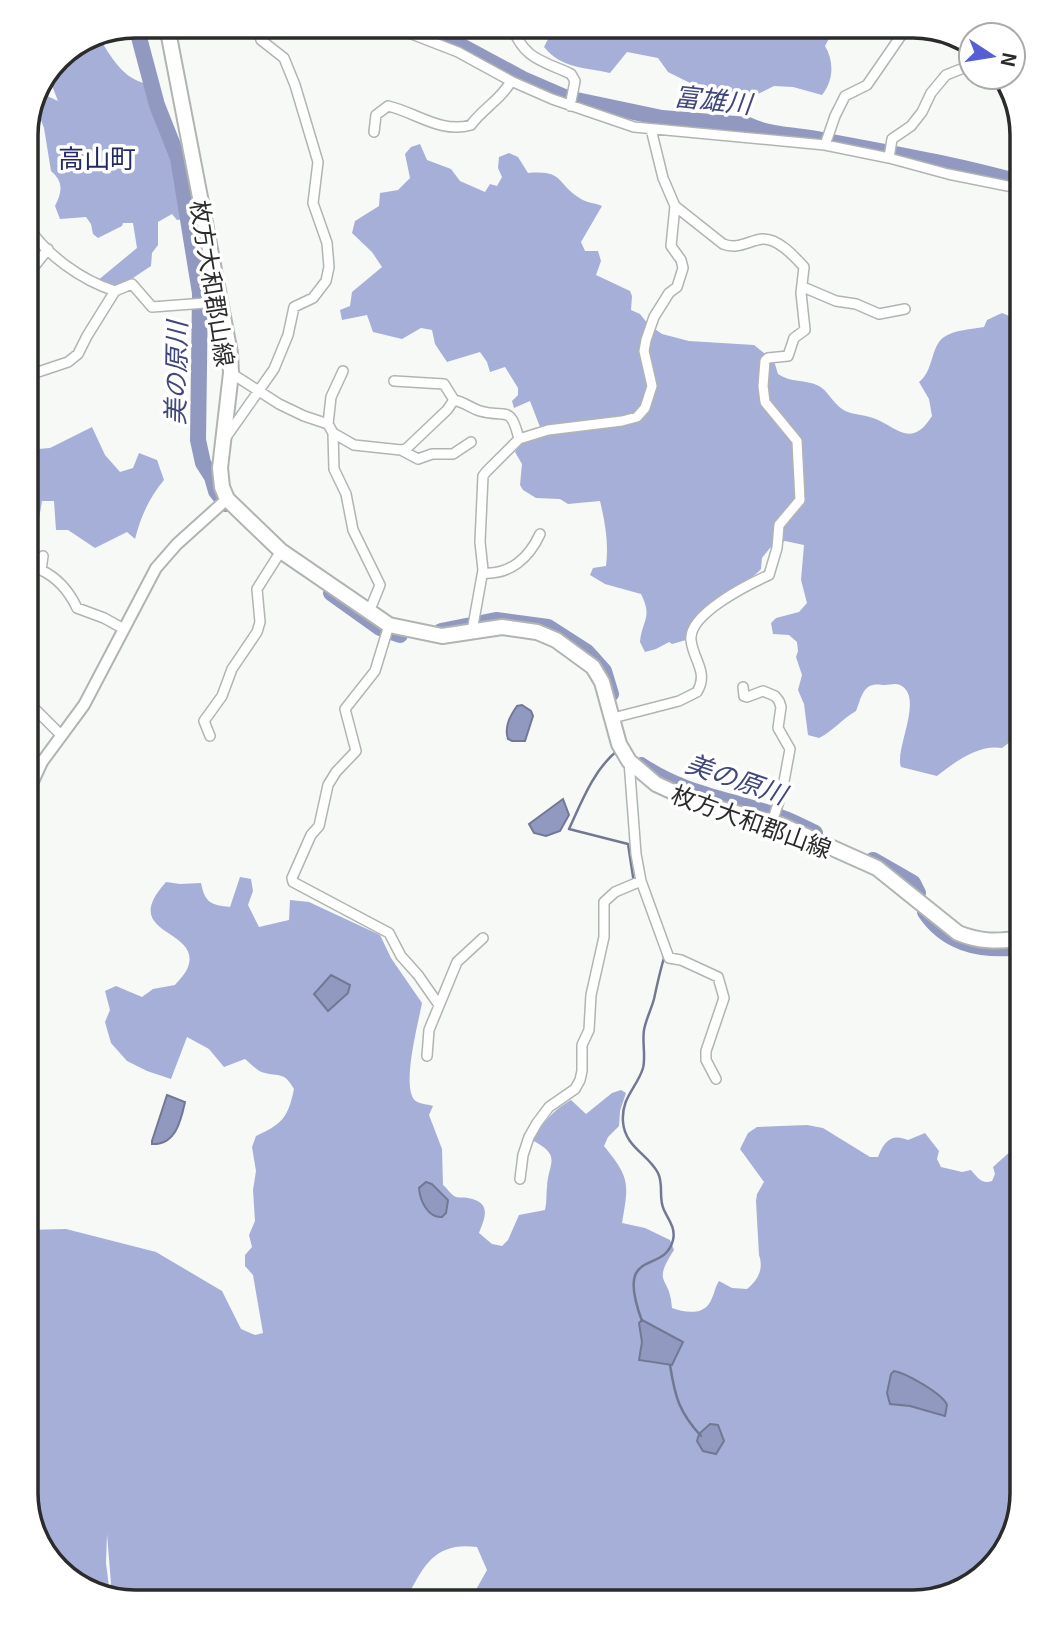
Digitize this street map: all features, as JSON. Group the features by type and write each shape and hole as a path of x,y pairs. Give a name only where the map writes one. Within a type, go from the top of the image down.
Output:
{"main road":[{"name":"枚方大和郡山線","path":"169,38 213,303 230,353 220,478 223,502 281,551 389,625 442,636 502,627 537,632 556,640 593,667 603,682 619,744 629,761 656,784 695,802 772,822 877,868 958,933 993,942 1010,940"}],"street":[{"path":"222,443 274,369 295,307 313,299 326,281 329,255 324,230 314,210 318,162 316,151 284,58 261,38"},
{"path":"423,38 458,52 511,81 569,106 634,127 890,153 948,174 1010,187"},
{"path":"517,38 527,53 571,74 575,80 569,106"},
{"path":"825,145 845,96 867,85 898,39"},
{"path":"890,153 892,139 911,126 946,75 957,71"},
{"path":"374,132 376,115 388,106 410,112 426,122 449,126 471,125 511,81"},
{"path":"613,718 679,701 698,692 703,679 702,670 691,640 691,631 708,612 730,595 769,575 777,548 779,525 800,500 797,441 765,402 763,386 765,361 768,358 788,356 794,338 805,330 801,293 804,267 772,241 763,239 730,247 675,206 663,178 651,129"},
{"path":"472,631 482,573 480,542 483,476 519,439 548,430 622,421 637,417 645,408 652,386 644,351 646,340 654,317 669,293 677,287 683,268 671,246 675,206"},
{"path":"39,239 66,265 86,278 115,291"},
{"path":"39,261 48,249"},
{"path":"39,372 68,362 78,354 115,291 132,284 152,307 213,303"},
{"path":"803,287 836,301 856,304 879,314 905,309"},
{"path":"343,371 331,397 334,469 346,494 353,530 380,585 369,612"},
{"path":"230,373 331,429 354,445 401,450 418,459 432,454 453,454 471,442"},
{"path":"394,381 444,384 454,400 466,402 477,410 506,413 514,419 519,439"},
{"path":"401,450 406,449 454,400"},
{"path":"39,770 84,705 156,568 177,544 223,502"},
{"path":"482,573 504,572 532,552 540,534"},
{"path":"210,736 204,721 222,696 236,660 257,632 260,622 257,589 281,551"},
{"path":"43,556 41,569 61,583 77,608 124,629"},
{"path":"389,625 375,671 345,709 356,751 328,785 319,826 304,849 292,878 293,882 389,933 401,956 439,1005"},
{"path":"743,687 744,696 758,692 770,693 779,701 781,707 778,728 790,749 782,792 772,822"},
{"path":"39,713 61,735"},
{"path":"629,761 636,854 641,881 668,958 681,960 718,977 724,998 706,1051 706,1060 716,1079"},
{"path":"520,1179 523,1155 537,1123 549,1107 575,1089 580,1080 582,1045 589,1030 591,995 604,937 604,902 615,892 641,881"},
{"path":"426,1056 429,1030 457,962 483,938"}],"shaded area":[{"path":"548,39 829,39 825,46 831,70 829,83 822,95 793,87 774,86 734,106 717,104 690,83 668,72 658,58 627,52 610,73 558,60 544,47"},
{"path":"103,44 125,73 147,84 178,168 185,219 177,220 172,214 158,222 158,245 152,253 151,266 121,286 115,287 97,281 137,248 133,223 123,223 98,238 93,234 86,217 60,219 55,206 60,183 51,171 41,119 48,96 58,101 53,87 59,76 87,52"},
{"path":"420,144 427,160 451,169 460,181 485,192 490,184 497,186 502,177 498,168 499,157 509,153 518,157 528,173 554,176 581,199 602,206 581,242 585,251 598,251 601,261 596,275 630,291 631,310 640,314 648,324 662,334 689,341 754,345 774,361 778,374 819,386 845,411 873,418 903,433 917,432 932,416 929,399 919,382 927,372 940,341 958,331 984,327 987,320 1002,313 1010,316 1010,742 1002,748 993,747 967,755 937,776 901,767 901,748 910,700 907,691 895,684 869,686 856,711 819,738 808,735 804,704 798,690 802,675 796,657 797,642 789,635 773,634 771,623 776,618 799,612 807,603 801,580 804,545 785,541 770,548 762,558 761,569 707,608 693,624 686,640 672,644 669,642 645,652 640,642 646,614 641,594 605,584 590,575 593,568 606,566 606,533 600,501 568,504 560,499 536,498 520,485 522,464 515,452 521,443 539,436 540,427 530,401 514,408 512,401 518,395 518,388 505,367 490,372 480,352 447,362 435,344 432,330 421,328 402,339 373,332 367,315 342,320 340,310 350,306 352,292 382,267 372,252 352,233 355,221 379,206 380,193 398,190 410,178 405,154 411,147"},
{"path":"92,427 105,455 120,472 133,468 139,453 157,460 164,480 146,508 135,539 127,532 95,548 68,530 56,530 54,501 42,501 39,519 39,449 50,448"},
{"path":"522,705 531,711 533,716 525,741 512,741 507,735 508,722 517,706"},
{"path":"563,799 569,815 560,831 546,836 534,833 529,824"},
{"path":"240,877 251,879 253,891 248,905 259,927 289,920 290,900 309,902 380,935 391,958 422,1003 412,1052 410,1090 417,1102 433,1106 429,1115 442,1149 443,1185 452,1195 475,1200 483,1206 485,1216 479,1233 492,1244 502,1246 508,1240 519,1215 545,1210 552,1161 548,1151 532,1140 549,1117 571,1100 586,1114 612,1093 621,1090 626,1093 620,1111 619,1126 608,1137 604,1146 619,1166 625,1182 626,1199 622,1223 645,1228 670,1240 674,1250 663,1275 672,1308 695,1312 709,1304 719,1281 732,1288 747,1289 759,1274 761,1265 756,1201 764,1182 740,1149 748,1133 757,1127 807,1125 823,1128 870,1157 878,1157 886,1143 893,1138 908,1140 925,1133 939,1151 937,1159 941,1167 962,1172 971,1170 985,1182 992,1181 995,1174 993,1167 1010,1152 1010,1492 1004,1524 985,1556 955,1579 931,1588 912,1590 476,1589 487,1570 477,1547 464,1546 443,1551 434,1557 421,1572 412,1589 129,1589 111,1586 107,1534 109,1585 82,1573 72,1565 49,1535 40,1511 38,1492 38,1230 66,1229 156,1252 222,1291 241,1329 255,1335 263,1333 253,1275 245,1266 245,1255 252,1247 249,1235 255,1221 253,1190 256,1171 252,1147 256,1136 282,1119 294,1089 285,1078 262,1072 245,1059 224,1067 209,1049 187,1037 171,1079 147,1071 127,1061 111,1043 105,1022 110,1010 105,991 116,986 142,997 153,989 175,985 188,967 189,954 184,945 155,922 151,913 153,900 166,882 201,883 210,902 230,907"},
{"path":"331,975 350,985 348,993 328,1011 314,994"},
{"path":"167,1095 185,1102 182,1116 172,1136 152,1144 152,1141"},
{"path":"426,1182 432,1184 448,1200 446,1213 442,1217 433,1215 423,1203 419,1188"},
{"path":"642,1320 683,1342 672,1365 639,1360 642,1342 639,1323"},
{"path":"894,1371 939,1395 947,1405 945,1416 910,1406 890,1404 887,1393"},
{"path":"710,1424 718,1425 724,1441 716,1454 703,1451 697,1441 699,1434"}],"waterway":[{"name":"美の原川","path":"139,38 157,105 178,158 200,293 198,440 203,463 212,477 216,491 226,504"},
{"name":"富雄川","path":"444,38 523,79 567,98 662,118 748,125 775,133 947,164 1010,180"},
{"name":"美の原川","path":"331,593 380,628 400,635"},
{"name":"美の原川","path":"441,631 496,620 548,627 587,652 604,671 611,694"},
{"path":"617,751 601,767 569,829 628,844 634,883"},
{"name":"美の原川","path":"641,765 674,783 780,817 815,833"},
{"name":"美の原川","path":"873,860 913,883 918,893"},
{"name":"美の原川","path":"925,912 933,923 953,938 975,946 1010,948"},
{"path":"642,1321 635,1297 634,1281 637,1271 668,1251 673,1232 662,1205 658,1173 628,1138 623,1113 643,1068 644,1030 654,999 663,953"},
{"path":"670,1365 679,1404 701,1436"}],"district":[{"name":"高山町","path":"97,156"}]}
